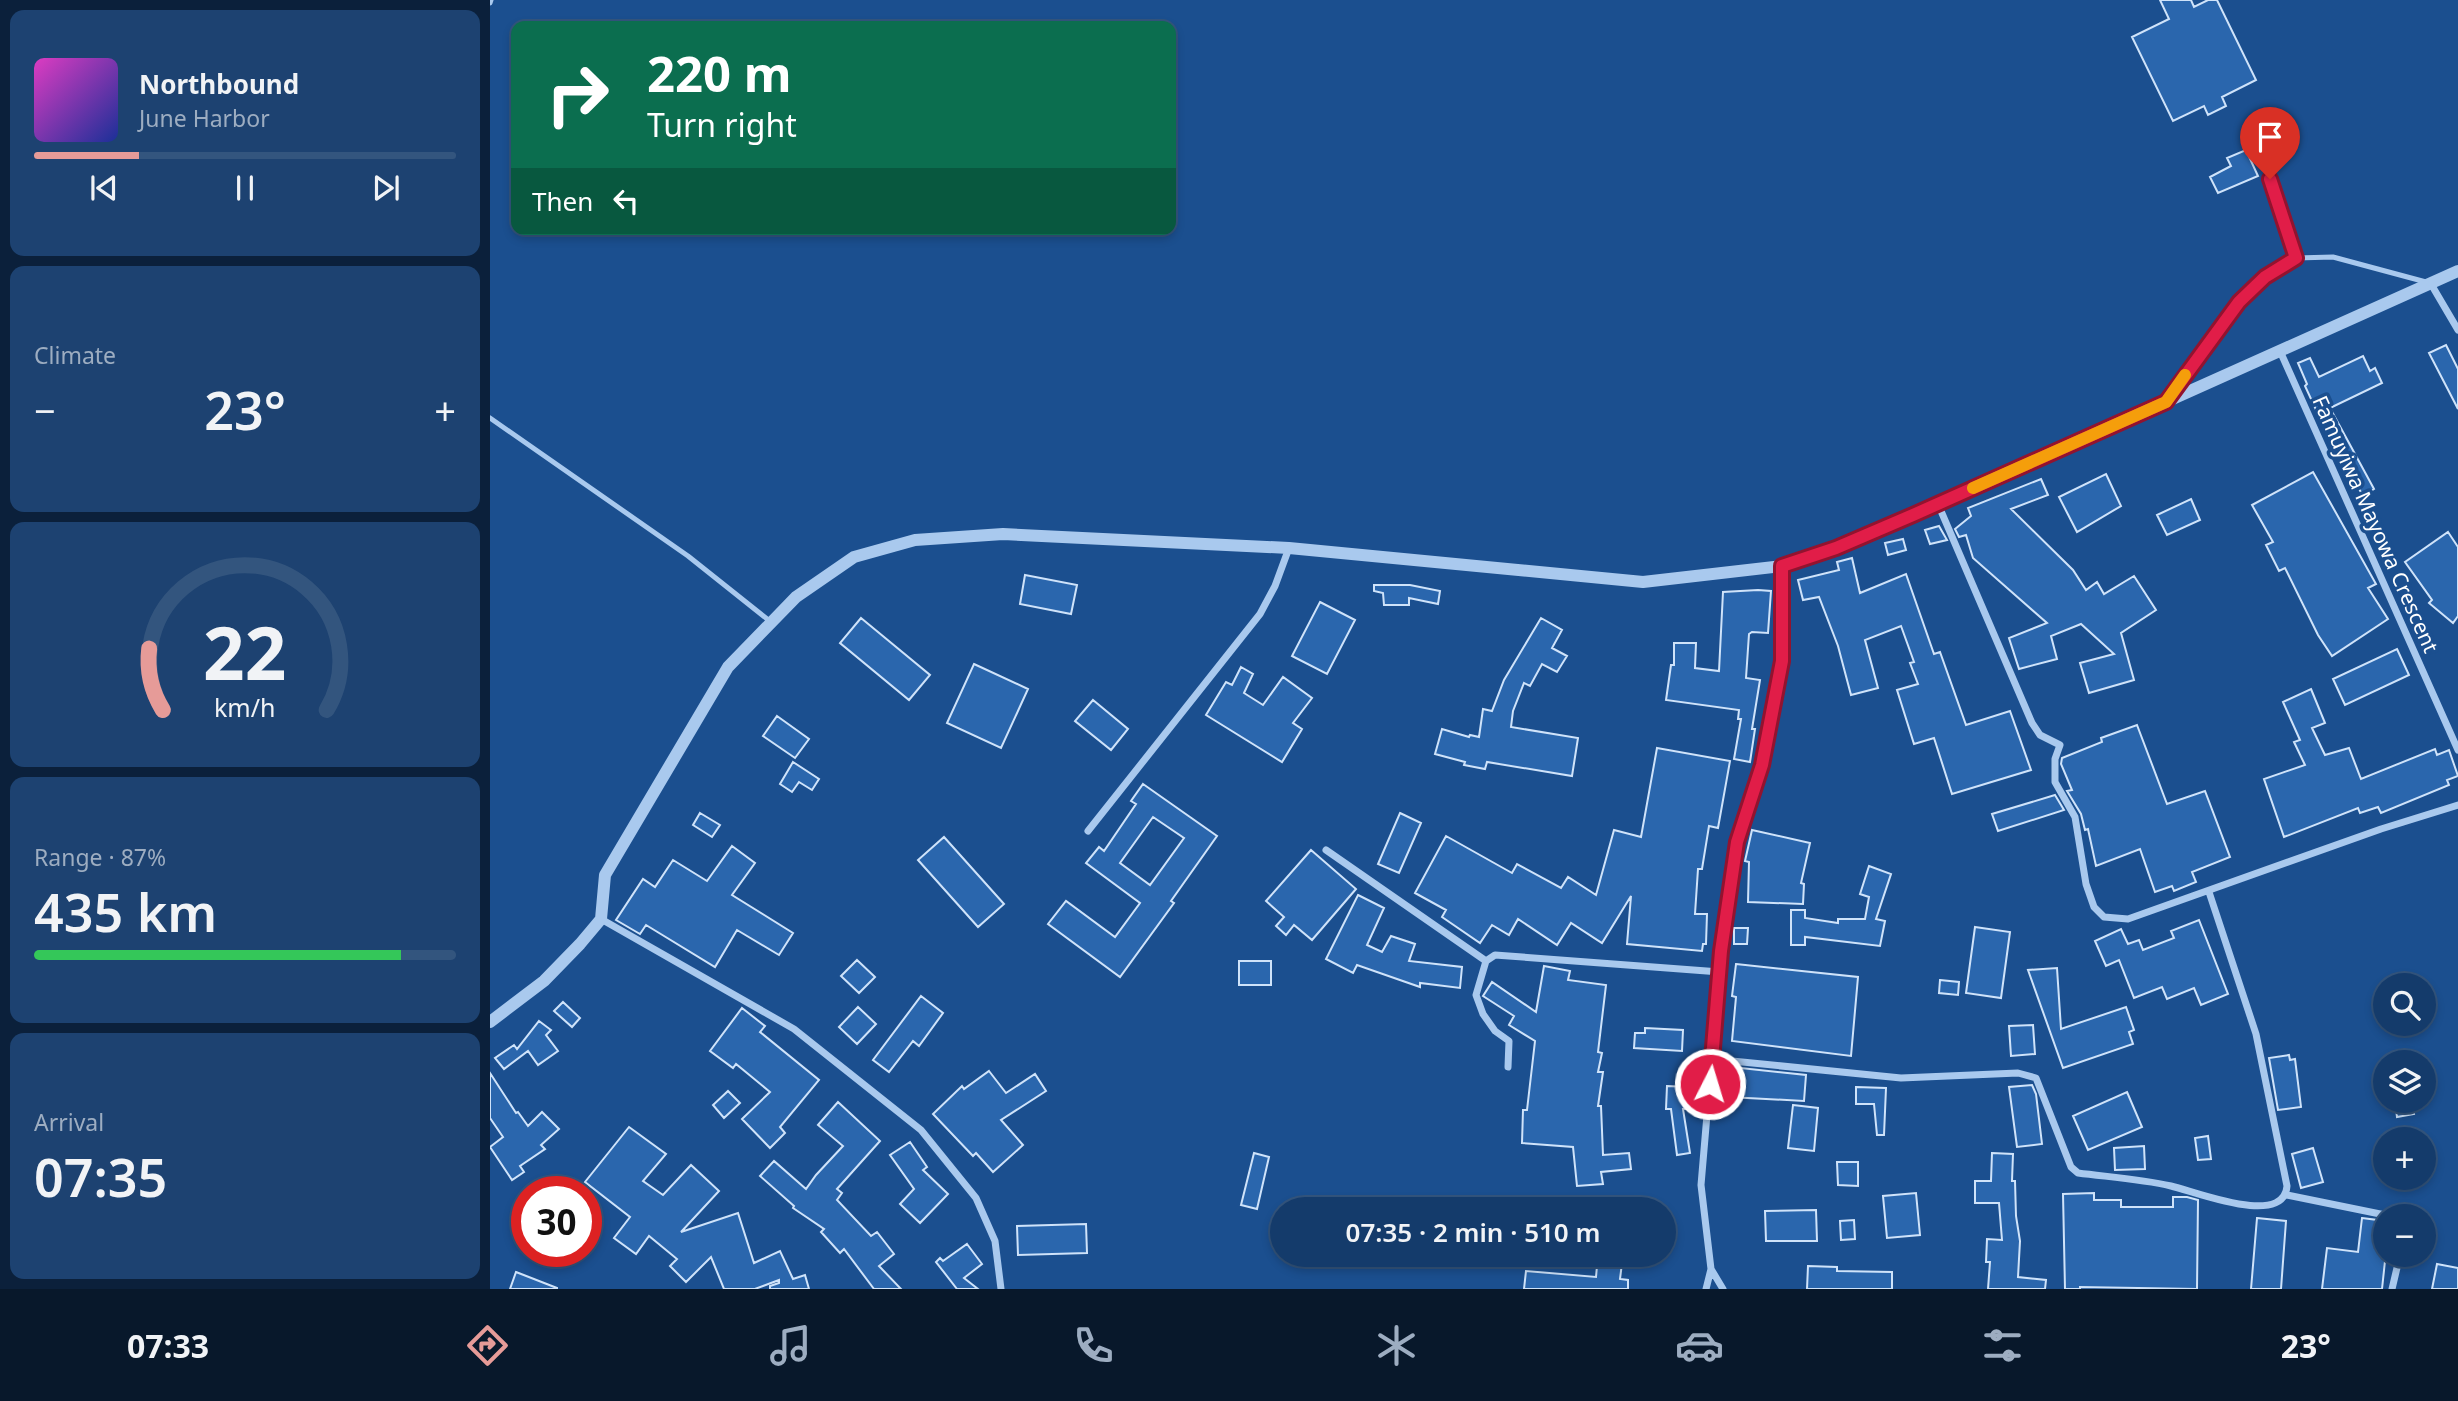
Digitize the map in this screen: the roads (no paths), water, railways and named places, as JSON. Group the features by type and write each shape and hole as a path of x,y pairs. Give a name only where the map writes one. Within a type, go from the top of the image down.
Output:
{"street":[{"path":"490,1022 544,981 601,919 605,875 728,667 796,597 854,557 915,540 1003,534 1289,548 1643,582 1782,566 1836,548 1938,504 2458,271"},
{"path":"2431,284 2458,330"},
{"name":"Famuyiwa Mayowa Crescent","path":"2280,351 2458,750"},
{"path":"1938,504 2032,723 2040,735 2060,746 2055,759 2055,782 2076,817 2086,884 2094,907 2104,917 2127,919 2381,829 2458,805"},
{"path":"1088,831 1260,614 1275,586 1289,548"},
{"path":"1706,1289 1711,1269 1701,1185 1720,972 1737,842 1762,765 1782,661 1782,566"},
{"path":"1326,850 1486,961"},
{"path":"1712,1059 1901,1078 2018,1073 2031,1075 2036,1078 2071,1167 2078,1173 2170,1186 2224,1203 2281,1203 2287,1195 2287,1186 2256,1034 2209,892"},
{"path":"601,919 794,1029 921,1130 976,1198 995,1241 1001,1289"},
{"path":"1508,1067 1509,1041 1495,1031 1483,1014 1476,995 1486,961 1495,955 1720,972"},
{"path":"2287,1195 2373,1213"},
{"path":"2392,1289 2397,1267"},
{"path":"1711,1269 1723,1289"}],"lane":[{"path":"2250,133 2270,179 2296,258"},
{"path":"2166,402 2239,302 2265,277 2296,258 2333,257 2431,284"},
{"path":"490,418 688,556 771,622"}]}
